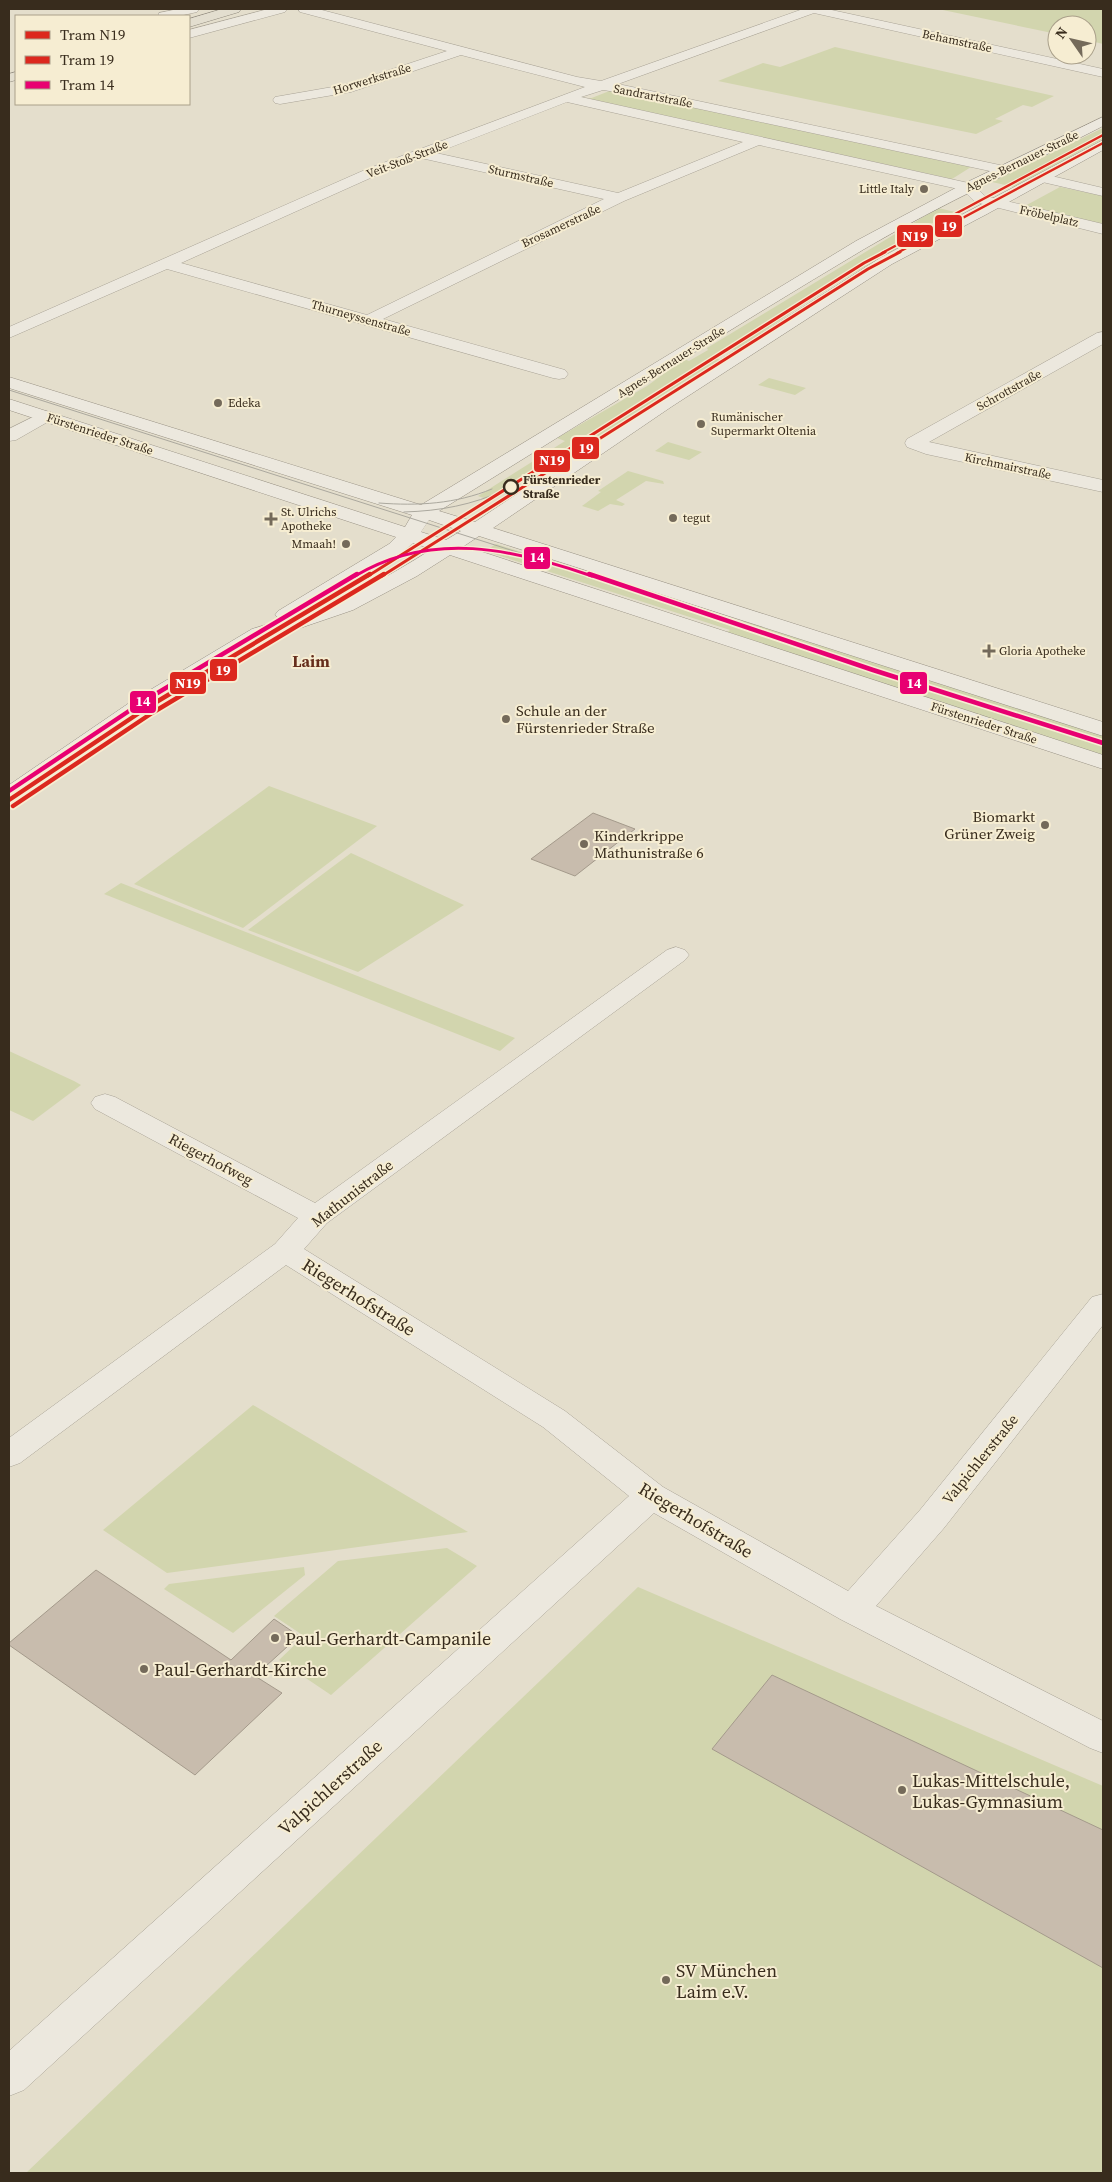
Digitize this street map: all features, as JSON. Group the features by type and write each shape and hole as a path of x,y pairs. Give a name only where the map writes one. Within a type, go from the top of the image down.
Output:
{"main road":[{"path":"190,19 234,9"},
{"path":"190,24 234,9"}],"street":[{"path":"168,15 193,9"},
{"path":"190,34 281,9"},
{"name":"Sandrartstraße","path":"304,9 576,81 1004,170"},
{"name":"Behamstraße","path":"813,9 1103,73"},
{"name":"Veit-Stoß-Straße","path":"9,333 372,172 566,98 813,9"},
{"name":"Horwerkstraße","path":"280,100 346,89 462,50"},
{"name":"Sandrartstraße","path":"566,98 968,187 980,200 995,204"},
{"name":"Agnes-Bernauer-Straße","path":"260,634 268,626 285,615 396,548 410,535 424,512 862,244 968,187 1103,121"},
{"name":"Brosamerstraße","path":"369,320 513,248 620,198 757,141"},
{"name":"Agnes-Bernauer-Straße","path":"9,795 143,704 260,634 346,606 376,591 448,548 848,284 894,256 995,204 1103,144"},
{"name":"Sturmstraße","path":"422,154 620,198"},
{"path":"1043,178 1103,192"},
{"name":"Fröbelplatz","path":"995,204 1103,229"},
{"name":"Thurneyssenstraße","path":"164,263 559,374"},
{"name":"Schrottstraße","path":"914,443 1103,337"},
{"name":"Fürstenrieder Straße","path":"9,382 424,512 1103,729"},
{"name":"Fürstenrieder Straße","path":"9,404 1103,762"},
{"path":"9,436 45,416"},
{"name":"Kirchmairstraße","path":"914,443 936,450 1103,486"},
{"name":"Mathunistraße","path":"9,1455 285,1250 317,1216 676,955"},
{"name":"Riegerhofweg","path":"105,1103 317,1216"},
{"name":"Riegerhofstraße","path":"285,1250 554,1419 651,1496 852,1610 1103,1738"},
{"name":"Valpichlerstraße","path":"852,1610 932,1519 1103,1304"},
{"name":"Valpichlerstraße","path":"9,2077 651,1496"}],"green space":[{"path":"938,9 1103,9 1103,44 1097,42 1097,15 1047,15 1047,32"},
{"path":"835,47 1054,96 1032,107 1023,105 995,119 1003,121 976,134 718,81 763,63 780,67"},
{"path":"612,90 971,167 952,179 589,99"},
{"path":"1103,128 1103,139 1014,187 992,182"},
{"path":"1060,187 1103,196 1103,225 1023,207"},
{"path":"938,208 964,214 876,260 737,350 730,349 716,358 720,360 719,362 652,402 589,448 580,445 492,501 478,496 565,441 557,438 647,386 684,359 689,361 708,350 707,348"},
{"path":"769,378 806,388 795,395 758,385"},
{"path":"668,442 702,452 689,460 655,451"},
{"path":"628,471 663,481 664,484 646,481 616,500 625,504 622,506 610,504 598,511 582,506 601,492 598,491"},
{"path":"496,544 741,623 745,619 1103,735 1103,755 725,633 730,630 485,551"},
{"path":"269,786 377,826 243,928 134,884"},
{"path":"351,853 464,905 358,972 248,930"},
{"path":"121,883 515,1038 500,1051 104,894"},
{"path":"9,1051 81,1085 33,1121 9,1110"},
{"path":"253,1405 468,1532 167,1573 103,1530"},
{"path":"447,1548 477,1566 331,1695 279,1660 304,1636 274,1616 338,1561"},
{"path":"304,1567 305,1575 233,1633 164,1589 169,1584"},
{"name":"SV München Laim e.V.","path":"638,1587 1103,1786 1103,2173 26,2173"}],"building":[{"name":"Kinderkrippe Mathunistraße 6","path":"593,813 635,829 575,876 531,859"},
{"name":"Paul-Gerhardt-Kirche","path":"96,1570 231,1660 274,1619 299,1636 255,1676 282,1693 195,1775 9,1645 9,1643"},
{"name":"Lukas-Mittelschule, Lukas-Gymnasium","path":"772,1675 1103,1830 1103,1968 712,1749"}],"tram line":[{"name":"N19","path":"9,800 148,707 406,553 864,263 1103,135"},
{"name":"19","path":"13,806 152,713 410,559 868,269 1103,143"},
{"path":"9,390 545,561"},
{"path":"379,503 436,503 464,498 492,489"},
{"path":"404,512 456,506 480,500 505,490"},
{"name":"14","path":"9,791 144,701 363,571 385,561 407,555 429,550 452,548 497,550 543,559 873,670 1103,743"}],"place":[{"name":"Little Italy","path":"924,189"},
{"name":"Edeka","path":"218,403"},
{"name":"Rumänischer Supermarkt Oltenia","path":"701,424"},
{"name":"Fürstenrieder Straße","path":"511,487"},
{"name":"tegut","path":"673,518"},
{"name":"St. Ulrichs Apotheke","path":"271,519"},
{"name":"Mmaah!","path":"346,544"},
{"name":"Gloria Apotheke","path":"989,651"},
{"name":"Schule an der Fürstenrieder Straße","path":"506,719"},
{"name":"Biomarkt Grüner Zweig","path":"1045,825"},
{"name":"Kinderkrippe Mathunistraße 6","path":"584,844"},
{"name":"Paul-Gerhardt-Campanile","path":"275,1638"},
{"name":"Paul-Gerhardt-Kirche","path":"144,1669"},
{"name":"Lukas-Mittelschule, Lukas-Gymnasium","path":"902,1790"},
{"name":"SV München Laim e.V.","path":"666,1980"}],"district":[{"name":"Laim","path":"311,661"}]}
